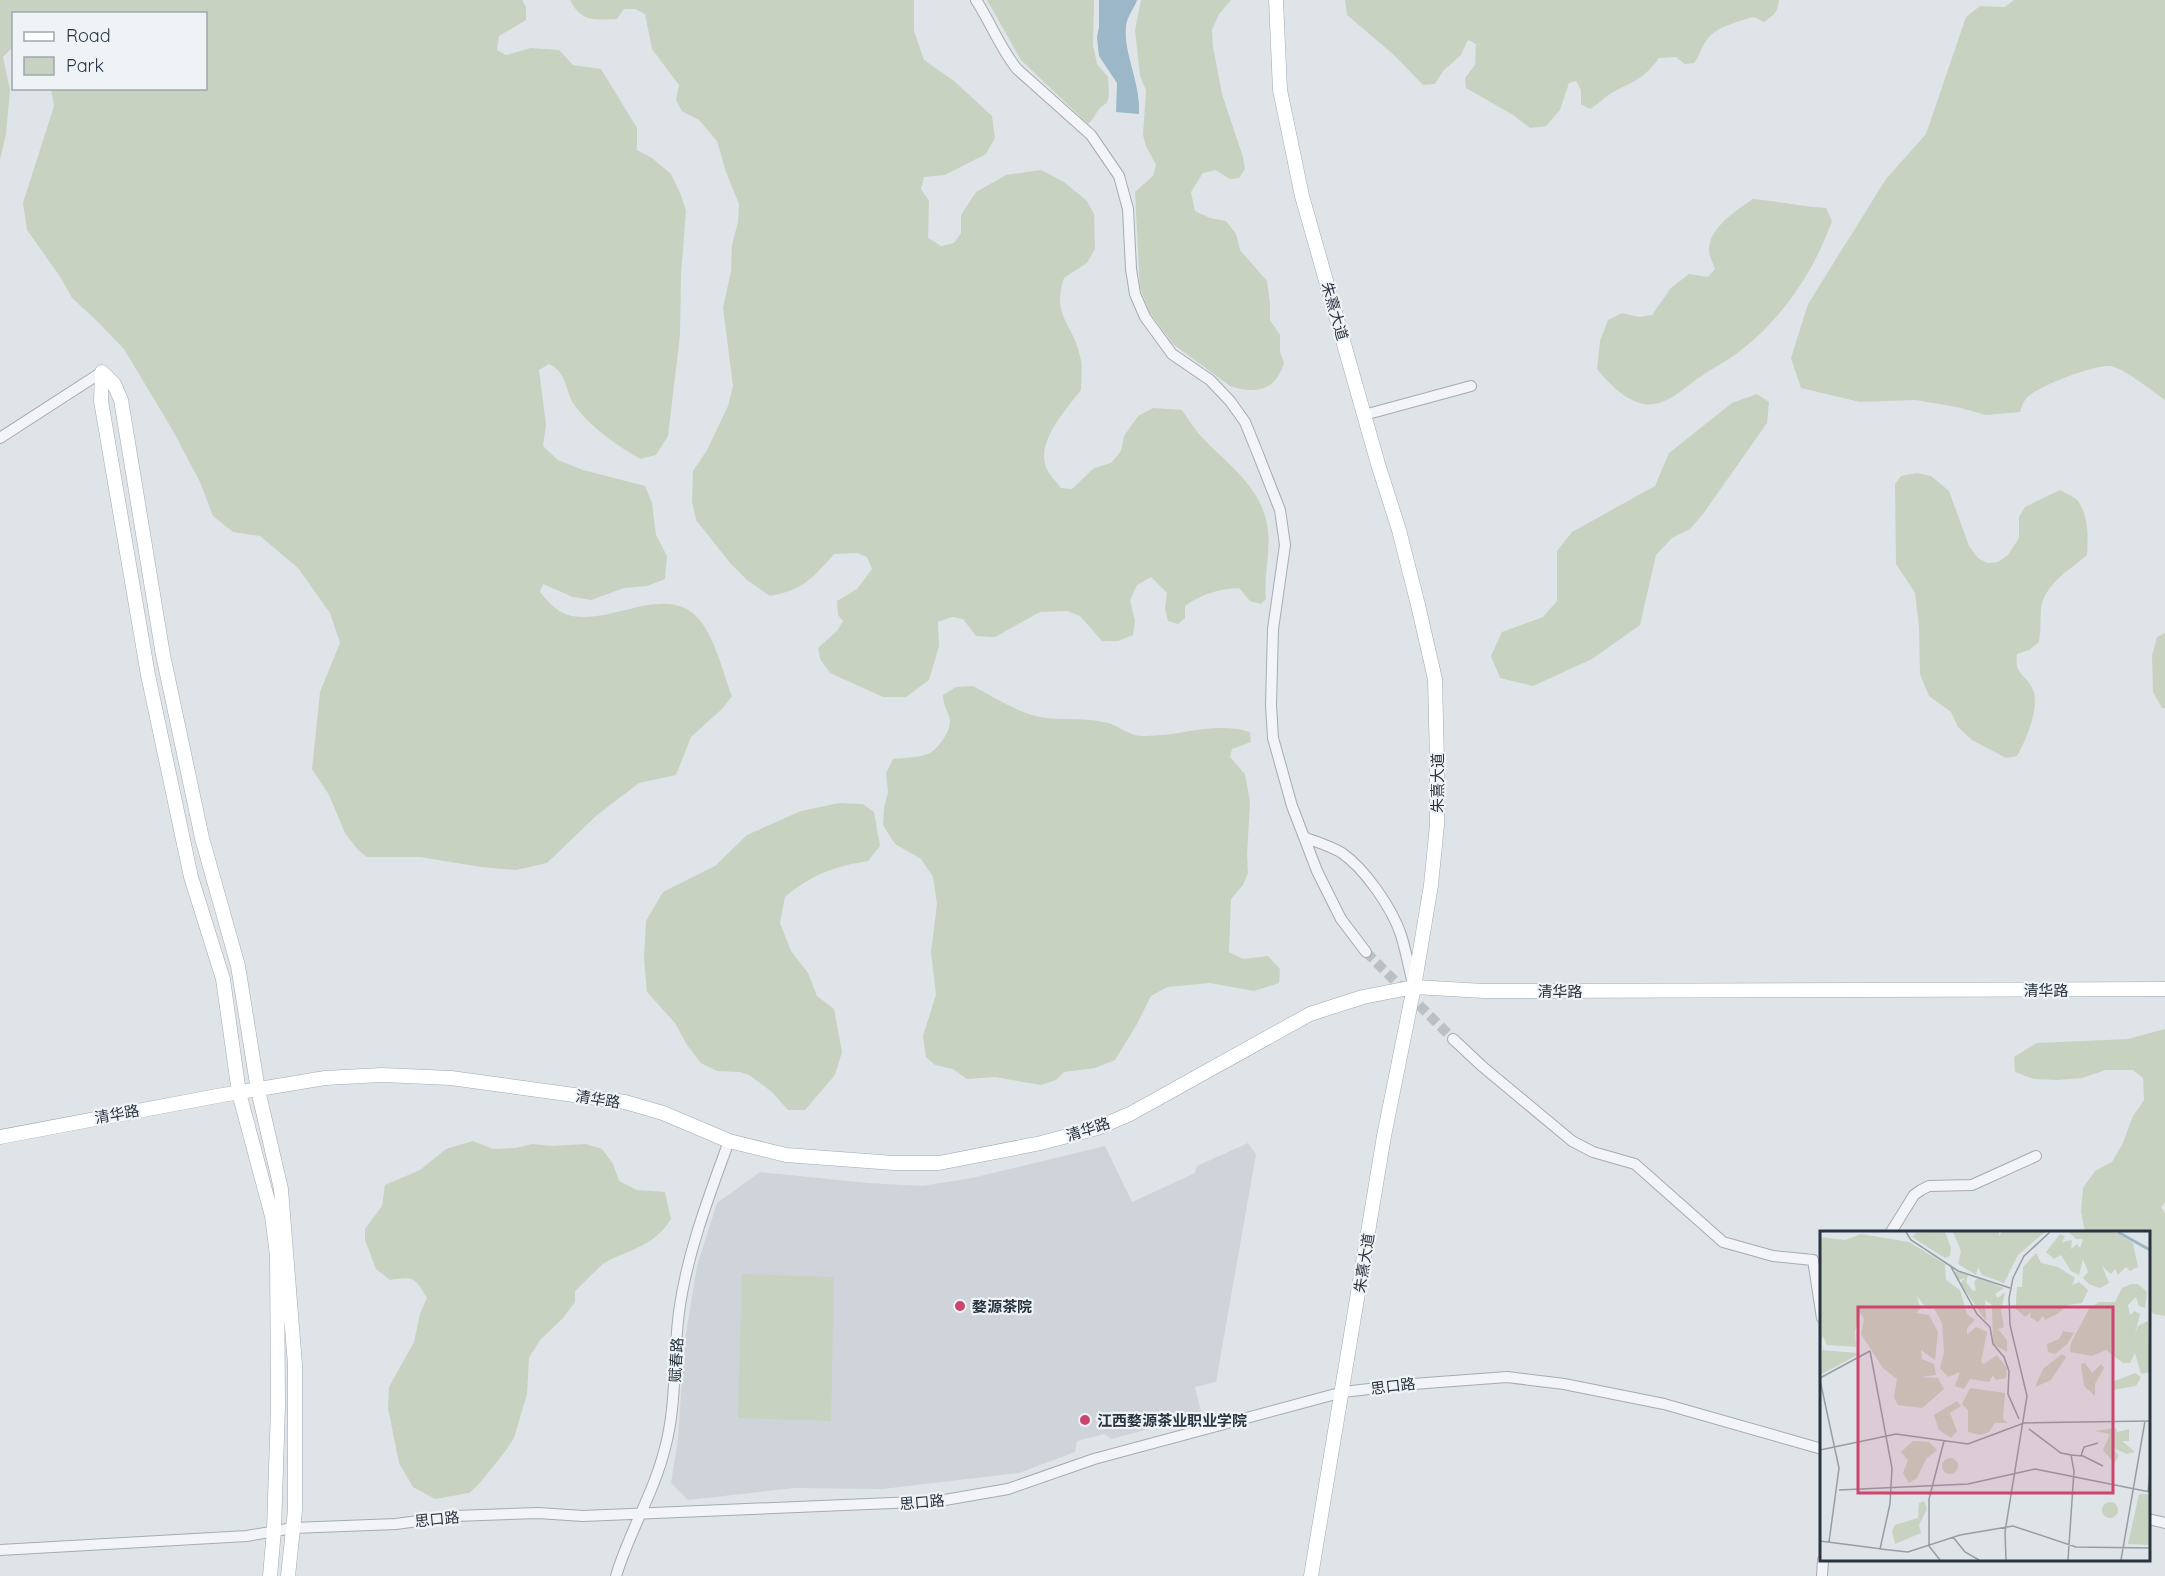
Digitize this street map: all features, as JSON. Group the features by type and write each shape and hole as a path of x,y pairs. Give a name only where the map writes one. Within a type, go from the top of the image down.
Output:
{"main road":[{"name":"朱熹大道","path":"1276,0 1280,90 1291,152 1364,415 1399,530 1435,679 1437,825 1431,885 1414,987 1384,1136 1311,1576"},
{"path":"102,372 114,384 120,400 164,655 202,838 238,966 258,1090 281,1189 295,1365 296,1468 288,1576"},
{"path":"102,372 105,425 148,675 190,877 223,979 239,1093 272,1216 277,1255 278,1406 274,1530 270,1576"},
{"name":"清华路","path":"0,1137 326,1078 382,1075 451,1078 625,1102 674,1117 729,1141 786,1155 894,1164 939,1164 1041,1143 1097,1128 1130,1114 1310,1014 1363,997 1414,987 1484,991 2165,989"}],"street":[{"path":"976,0 1013,64 1091,135 1119,176 1128,209 1132,278 1135,294 1145,317 1172,354 1210,380 1230,401 1245,422 1280,510 1285,545 1273,628 1271,705 1273,738 1292,806 1317,871 1341,919 1366,952"},
{"path":"0,438 102,372"},
{"path":"1364,415 1472,386"},
{"path":"1304,837 1340,852 1353,861 1374,886 1395,920 1401,935 1414,987"},
{"path":"1453,1039 1483,1068 1572,1141 1593,1152 1635,1164 1723,1242 1773,1256 1817,1260 1820,1304"},
{"name":"赋春路","path":"616,1576 639,1514 656,1482 666,1446 674,1393 674,1353 680,1308 695,1239 729,1141"},
{"path":"1892,1231 1914,1195 1921,1190 1929,1186 1972,1185 2036,1156"},
{"name":"思口路","path":"0,1550 247,1536 293,1528 396,1524 454,1516 538,1513 583,1516 939,1501 1008,1489 1095,1459 1343,1392 1507,1377 1563,1384 1664,1404 1820,1449"},
{"path":"2150,1520 2165,1523"},
{"path":"1822,1576 1823,1561"}],"shaded area":[{"name":"婺源茶院","path":"1248,1143 1256,1154 1216,1382 1195,1387 1202,1415 1111,1439 1105,1434 1077,1441 1075,1452 1019,1473 883,1489 794,1488 688,1500 671,1483 678,1439 684,1346 697,1266 717,1203 760,1172 922,1186 972,1178 1105,1146 1132,1202 1195,1173 1197,1166"}],"green space":[{"path":"0,0 522,0 526,7 526,20 499,36 497,50 506,55 531,48 559,50 573,65 601,69 637,128 637,150 652,158 671,174 686,211 681,275 680,335 668,436 656,455 640,459 614,442 581,414 560,373 549,364 539,370 546,425 543,446 558,460 583,470 645,486 652,503 656,535 667,556 665,579 647,586 624,588 591,600 573,597 543,584 540,592 558,610 572,616 587,617 653,604 669,604 683,607 702,623 713,643 732,696 723,708 691,737 676,775 639,783 597,815 547,863 516,870 420,857 367,857 358,850 345,833 329,795 312,769 320,692 340,643 330,613 298,568 260,536 233,532 213,516 200,482 172,429 124,349 72,298 61,278 27,230 23,203 54,106 51,90 207,90 207,12 12,12 12,48 3,57 10,90 6,134 0,160"},
{"path":"570,0 914,0 914,31 924,60 954,81 992,116 995,138 986,154 945,175 924,177 921,189 929,201 928,238 941,246 954,243 961,233 961,215 976,192 1006,175 1041,170 1064,182 1087,201 1094,214 1095,249 1087,263 1064,278 1061,291 1060,302 1064,319 1077,345 1081,360 1081,390 1048,438 1044,459 1048,472 1061,488 1072,489 1094,468 1111,463 1121,451 1124,436 1138,416 1153,408 1182,410 1198,433 1247,483 1262,507 1269,540 1266,599 1261,604 1250,601 1239,588 1217,591 1204,595 1185,606 1185,618 1178,624 1168,621 1165,609 1167,593 1151,577 1137,585 1130,600 1135,621 1133,635 1118,641 1102,641 1080,616 1067,611 1040,612 995,637 976,636 963,619 952,617 938,622 939,646 929,680 906,697 883,697 830,673 820,659 818,648 837,631 843,621 838,615 837,601 857,589 872,569 867,557 857,553 834,554 806,582 791,590 770,596 747,580 731,564 696,520 692,501 693,471 707,450 728,406 733,386 723,308 731,271 732,245 738,222 739,204 717,141 699,120 682,111 676,100 679,85 652,49 645,14 635,9 624,9 617,19 589,18 579,12"},
{"path":"987,0 1094,0 1093,45 1097,64 1108,77 1109,95 1107,103 1100,108 1088,124 1021,60"},
{"path":"1141,0 1231,0 1219,14 1212,30 1213,47 1222,94 1245,169 1239,178 1230,179 1216,170 1203,173 1191,192 1195,211 1210,218 1226,221 1236,234 1240,250 1267,281 1270,320 1280,335 1280,352 1284,363 1276,379 1264,388 1248,390 1230,386 1173,344 1150,313 1140,288 1135,192 1153,176 1156,165 1143,135 1146,90 1140,76 1135,30"},
{"path":"1345,0 1779,0 1778,8 1764,22 1754,17 1730,24 1713,33 1694,63 1685,64 1676,57 1659,58 1644,74 1590,109 1581,104 1581,90 1576,81 1569,83 1560,110 1546,126 1530,128 1513,115 1466,88 1465,78 1475,65 1476,44 1468,40 1461,55 1443,71 1435,84 1423,85 1394,55 1347,15"},
{"path":"2014,0 2165,0 2165,400 2130,375 2110,366 2079,372 2040,389 2025,400 2020,412 1986,415 1957,407 1915,400 1860,402 1801,388 1791,358 1808,304 1886,179 1926,134 1966,17 1980,6 2005,7"},
{"path":"1753,199 1826,208 1832,221 1816,259 1794,295 1752,341 1666,401 1646,404 1629,399 1597,369 1600,341 1608,320 1622,313 1639,317 1652,315 1671,288 1689,274 1708,277 1715,269 1709,251 1713,235 1718,227"},
{"path":"1757,394 1769,402 1767,423 1703,514 1690,529 1672,538 1656,555 1640,625 1592,659 1533,686 1500,678 1491,656 1502,632 1543,617 1557,601 1557,551 1572,532 1655,486 1669,453 1732,403"},
{"path":"1917,473 1931,476 1949,491 1969,546 1978,558 1987,563 1998,562 2008,555 2019,538 2019,517 2025,507 2060,490 2077,500 2084,512 2087,555 2059,578 2047,592 2041,609 2039,642 2029,650 2017,654 2017,667 2033,690 2035,705 2028,733 2017,756 2006,758 1972,740 1958,727 1951,712 1929,696 1920,674 1919,627 1915,593 1896,564 1895,484 1901,476"},
{"path":"2165,633 2165,708 2162,708 2153,692 2152,656 2157,637"},
{"path":"973,686 1031,715 1099,721 1112,724 1138,736 1222,728 1250,732 1251,742 1232,749 1230,757 1245,774 1250,802 1248,873 1243,885 1231,899 1229,952 1243,959 1268,956 1280,969 1279,983 1254,991 1210,983 1167,987 1151,996 1115,1060 1095,1068 1064,1072 1056,1080 1041,1085 995,1077 967,1079 953,1069 935,1065 926,1057 923,1036 936,995 931,952 937,904 933,877 921,859 895,844 883,825 888,792 886,773 893,759 927,754 937,747 950,726 943,695 956,687"},
{"path":"839,803 863,804 874,812 880,846 868,861 824,873 785,897 780,923 791,951 808,973 817,996 834,1009 842,1052 835,1075 805,1110 788,1110 772,1092 749,1075 740,1072 717,1071 701,1063 687,1045 675,1023 647,992 644,959 646,921 663,892 715,866 747,835 801,811"},
{"path":"2165,1029 2165,1202 2161,1207 2165,1214 2165,1316 2150,1311 2150,1231 2085,1231 2081,1212 2083,1188 2095,1171 2112,1162 2122,1145 2133,1116 2144,1100 2143,1078 2133,1070 2106,1070 2082,1078 2057,1080 2034,1079 2015,1072 2014,1057 2037,1043 2128,1039"},
{"path":"473,1141 493,1149 516,1148 532,1144 552,1146 586,1144 602,1149 613,1164 619,1181 637,1190 665,1192 671,1219 657,1236 642,1246 606,1262 575,1291 575,1302 563,1318 540,1340 529,1358 527,1394 514,1438 504,1453 469,1493 435,1499 413,1487 399,1463 388,1408 389,1387 414,1342 420,1314 427,1298 413,1280 404,1278 390,1280 376,1269 365,1240 365,1229 382,1206 385,1185 420,1170 446,1149"},
{"path":"742,1274 834,1277 831,1421 738,1418"}],"water":[{"path":"1099,0 1137,0 1127,22 1126,36 1139,102 1139,114 1116,112 1117,83 1099,56 1097,37"}],"tunnel":[{"path":"1366,952 1453,1039"}],"place":[{"name":"婺源茶院","path":"960,1306"},
{"name":"江西婺源茶业职业学院","path":"1085,1420"}]}
